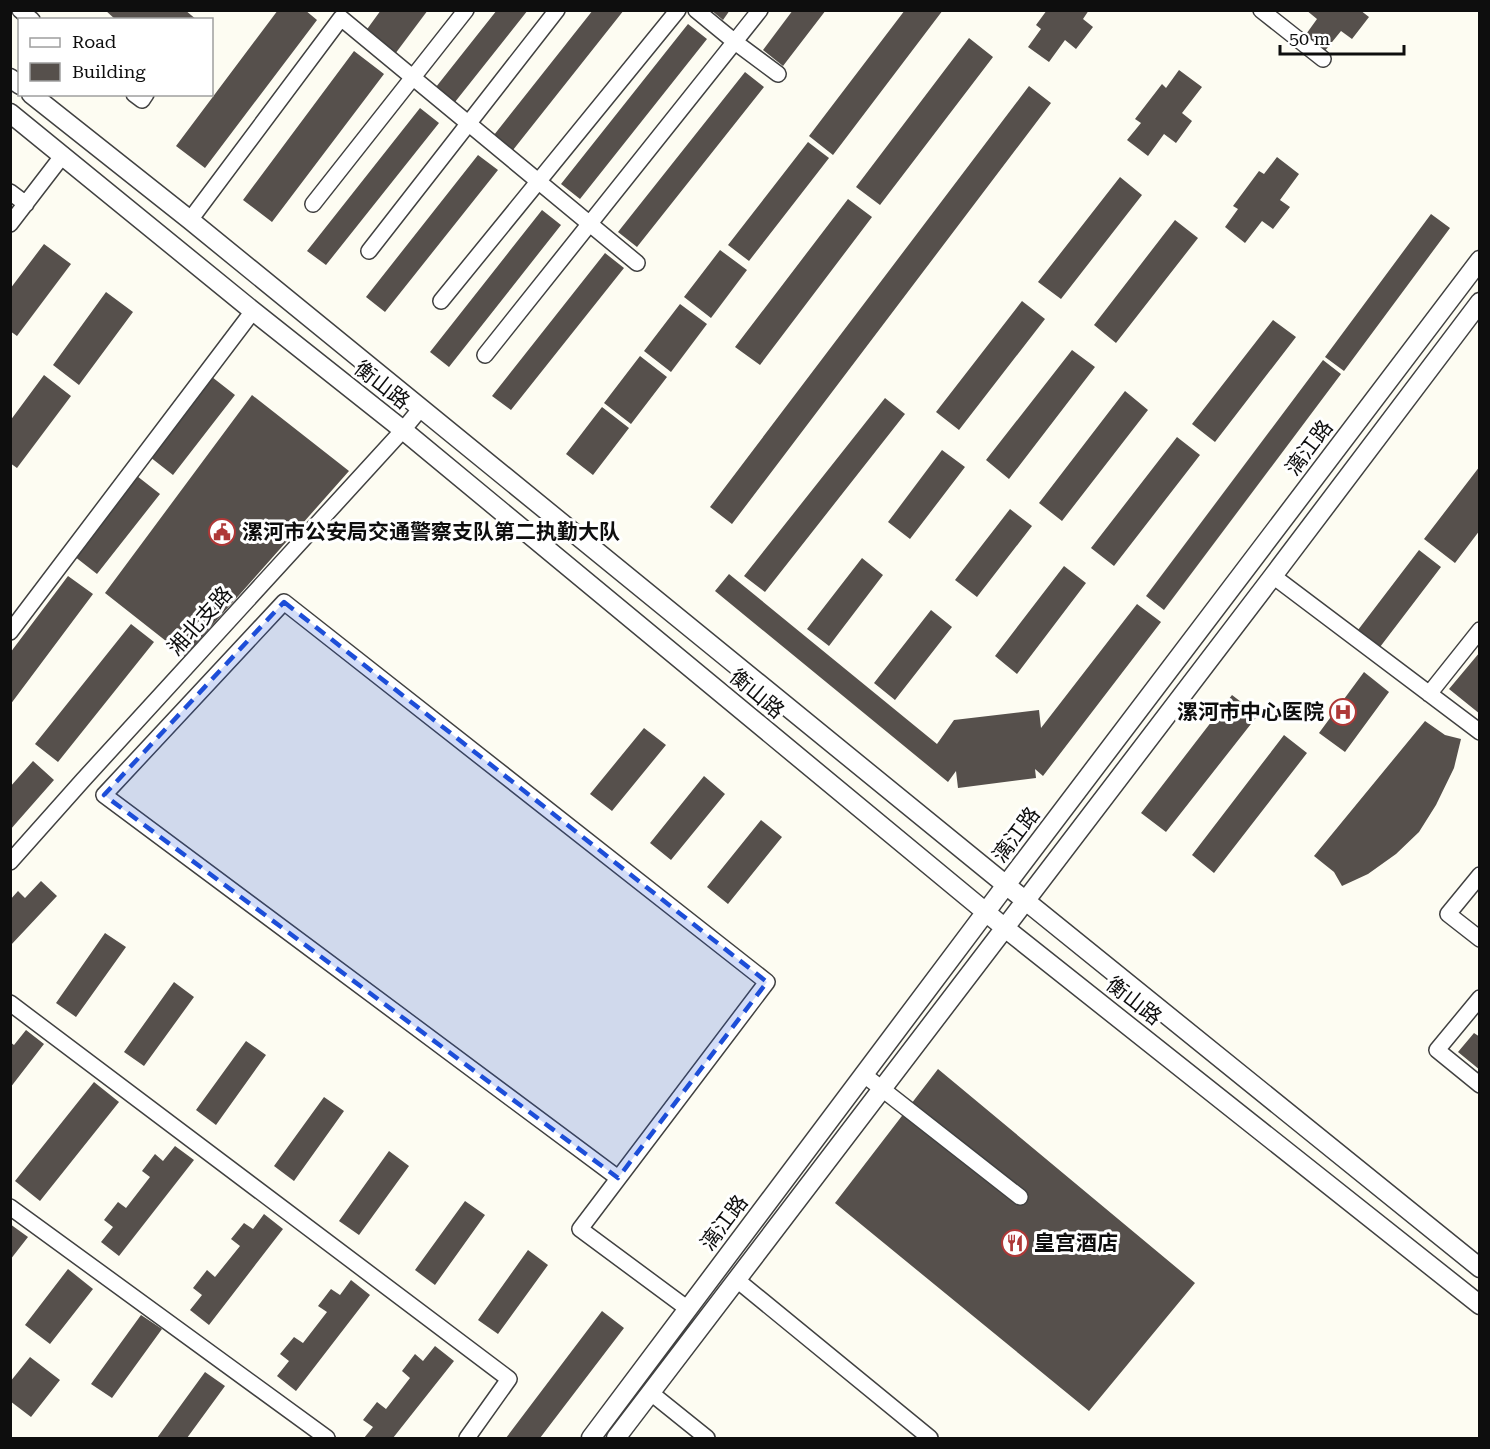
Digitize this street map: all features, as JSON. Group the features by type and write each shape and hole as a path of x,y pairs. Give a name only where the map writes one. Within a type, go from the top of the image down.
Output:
{"street":[{"path":"313,204 466,10"},
{"path":"369,251 557,10"},
{"path":"441,301 678,10"},
{"path":"696,10 778,74"},
{"path":"484,355 760,10"},
{"path":"1261,10 1323,59"},
{"path":"190,220 344,14 468,124 637,263"},
{"name":"衡山路","path":"34,96 190,220 1479,1268"},
{"name":"衡山路","path":"10,113 403,430 1005,928 1479,1305"},
{"path":"10,224 80,133"},
{"path":"10,192 26,204"},
{"name":"漓江路","path":"591,1438 863,1074 1479,260"},
{"path":"616,1438 1479,302"},
{"path":"10,632 252,310"},
{"name":"湘北支路","path":"10,862 421,408"},
{"path":"1273,576 1479,732"},
{"path":"618,1178 104,795 284,602 767,982 580,1229 688,1309"},
{"path":"1429,694 1479,630"},
{"path":"1479,875 1448,914 1479,939"},
{"path":"1479,998 1437,1050 1479,1085"},
{"path":"10,1003 509,1378 467,1438"},
{"path":"863,1074 1020,1197"},
{"path":"10,1207 327,1438"},
{"path":"736,1280 930,1438"},
{"path":"651,1393 706,1438"}],"highlighted area":[{"path":"284,602 767,982 618,1178 104,795"}],"building":[{"path":"105,10 185,10 195,18 114,18"},
{"path":"278,10 305,10 317,20 205,168 176,146"},
{"path":"381,10 428,10 395,54 365,32"},
{"path":"497,10 528,10 455,102 436,87"},
{"path":"593,10 624,10 513,150 494,135"},
{"path":"711,10 730,10 723,20"},
{"path":"793,10 826,10 783,66 763,50"},
{"path":"905,10 943,10 833,155 809,136"},
{"path":"1047,10 1089,10 1083,19 1093,27 1076,49 1065,40 1049,62 1028,47 1041,29 1036,25"},
{"path":"1306,10 1360,10 1369,17 1352,39 1341,31 1324,52 1304,37 1317,19"},
{"path":"688,24 707,39 580,199 561,184"},
{"path":"969,38 993,57 880,205 856,187"},
{"path":"354,51 384,74 272,222 243,200"},
{"path":"1179,70 1202,87 1182,113 1192,121 1176,143 1164,134 1148,156 1127,140 1141,123 1135,119 1162,84 1166,88"},
{"path":"745,72 764,87 637,247 618,232"},
{"path":"1029,86 1051,103 732,524 710,507"},
{"path":"420,108 439,123 326,265 307,251"},
{"path":"808,142 829,158 749,261 728,245"},
{"path":"478,155 498,170 385,312 366,297"},
{"path":"1277,157 1299,174 1280,200 1290,207 1273,229 1262,221 1245,243 1225,227 1238,209 1233,206 1259,171 1264,174"},
{"path":"1120,177 1142,195 1061,299 1038,282"},
{"path":"848,199 872,217 760,365 735,347"},
{"path":"542,210 561,225 449,367 430,352"},
{"path":"1431,214 1450,228 1344,371 1325,357"},
{"path":"1175,220 1198,238 1116,343 1094,325"},
{"path":"44,244 71,264 17,336 10,331 10,289"},
{"path":"720,250 747,270 711,318 684,297"},
{"path":"605,253 624,268 511,410 492,396"},
{"path":"106,292 133,312 79,385 53,365"},
{"path":"1022,301 1045,319 959,430 936,412"},
{"path":"680,304 707,324 671,372 644,351"},
{"path":"1273,320 1296,337 1215,442 1192,424"},
{"path":"1072,350 1095,367 1009,479 986,460"},
{"path":"640,356 667,377 631,424 604,403"},
{"path":"1323,360 1341,374 1164,610 1146,596"},
{"path":"44,375 71,396 17,468 10,463 10,421"},
{"path":"212,377 235,395 173,475 150,457"},
{"path":"1125,391 1148,410 1062,521 1039,503"},
{"name":"漯河市公安局交通警察支队第二执勤大队","path":"252,395 349,471 185,656 105,593"},
{"path":"885,398 905,414 765,592 744,576"},
{"path":"602,407 629,428 593,475 566,454"},
{"path":"1177,437 1200,455 1114,566 1091,548"},
{"path":"942,450 965,467 910,539 888,522"},
{"path":"1480,466 1480,530 1455,563 1424,539"},
{"path":"137,476 160,494 97,574 74,556"},
{"path":"1010,509 1032,526 977,597 955,580"},
{"path":"1419,550 1441,567 1380,647 1358,630"},
{"path":"862,558 883,575 829,646 807,629"},
{"path":"1064,566 1086,583 1017,674 995,656"},
{"path":"729,574 937,744 954,720 1039,710 1041,728 1137,604 1161,622 1043,776 1035,769 1036,778 958,788 956,771 948,782 715,591"},
{"path":"68,576 93,594 10,705 10,653"},
{"path":"931,610 952,627 895,700 874,683"},
{"path":"131,624 154,642 58,762 35,744"},
{"path":"1480,652 1480,714 1449,689"},
{"path":"1364,672 1389,692 1345,752 1319,733"},
{"path":"1232,695 1258,715 1166,832 1141,813"},
{"path":"1425,721 1445,735 1461,739 1454,768 1436,805 1419,832 1396,854 1368,874 1342,886 1334,872 1314,856"},
{"path":"644,728 666,745 612,811 590,794"},
{"path":"1284,735 1307,753 1214,873 1192,855"},
{"path":"33,761 54,780 10,830 10,787"},
{"path":"704,776 725,794 671,860 650,843"},
{"path":"761,820 782,837 728,904 707,887"},
{"path":"41,881 57,896 10,946 10,900 18,891 25,898"},
{"path":"105,933 126,947 76,1017 56,1003"},
{"path":"174,982 194,997 144,1066 124,1052"},
{"path":"26,1030 44,1044 10,1088 10,1042 14,1045"},
{"path":"1474,1033 1480,1037 1480,1070 1458,1052"},
{"path":"246,1041 266,1055 216,1125 196,1110"},
{"name":"皇宫酒店","path":"938,1069 1195,1283 1089,1411 835,1203"},
{"path":"94,1082 119,1102 40,1201 15,1181"},
{"path":"324,1097 344,1111 294,1181 274,1166"},
{"path":"175,1146 194,1160 119,1256 101,1242 113,1227 104,1220 118,1202 126,1208 150,1177 142,1171 155,1154 163,1161"},
{"path":"389,1151 409,1166 359,1235 339,1221"},
{"path":"465,1201 485,1215 435,1285 415,1270"},
{"path":"264,1214 283,1229 209,1325 190,1310 202,1295 193,1288 207,1270 215,1277 240,1246 231,1239 244,1223 253,1229"},
{"path":"10,1224 28,1237 10,1260"},
{"path":"528,1250 548,1265 498,1334 478,1320"},
{"path":"68,1269 93,1289 50,1344 25,1325"},
{"path":"351,1280 370,1295 296,1391 277,1376 289,1361 280,1354 294,1337 303,1343 327,1312 318,1306 331,1289 340,1295"},
{"path":"602,1311 624,1328 540,1438 506,1438"},
{"path":"141,1315 162,1329 112,1398 91,1384"},
{"path":"435,1346 454,1361 393,1438 364,1438 373,1427 363,1420 377,1402 386,1409 410,1378 402,1371 415,1354 423,1361"},
{"path":"30,1357 60,1380 31,1417 10,1401 10,1382"},
{"path":"205,1372 225,1386 187,1438 157,1438"}],"place":[{"name":"漯河市公安局交通警察支队第二执勤大队","path":"222,532"},
{"name":"漯河市中心医院","path":"1343,712"},
{"name":"皇宫酒店","path":"1015,1243"}]}
